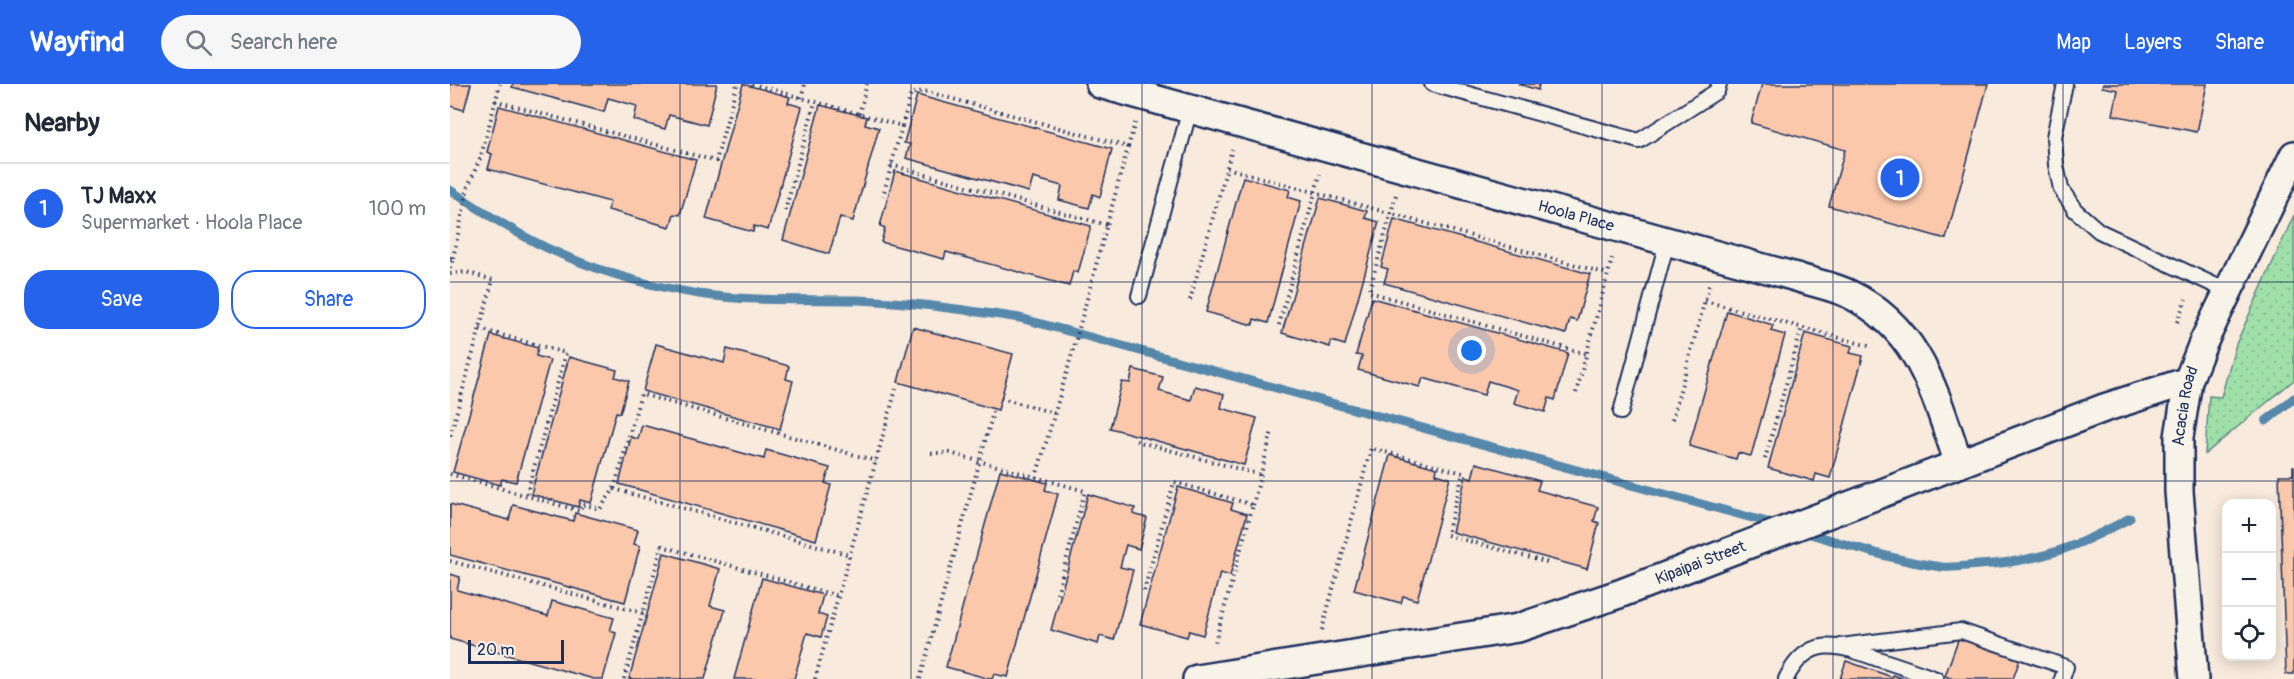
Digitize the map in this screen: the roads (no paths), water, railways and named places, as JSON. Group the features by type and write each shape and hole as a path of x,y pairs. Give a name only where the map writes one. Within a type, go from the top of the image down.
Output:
{"street":[{"name":"Hoola Place","path":"1100,84 1847,293 1869,305 1891,322 1918,357 1927,374 1959,464"},
{"name":"Acacia Road","path":"2194,679 2179,490 2179,437 2188,381 2203,343 2294,155"},
{"name":"Kipaipai Street","path":"1197,679 1518,628 1619,594 2104,408 2188,381"}],"lane":[{"path":"1432,84 1640,141 1716,86"},
{"path":"2064,84 2054,137 2056,165 2061,189 2075,210 2099,231 2229,291"},
{"path":"1139,296 1190,109"},
{"path":"1621,412 1667,242"},
{"path":"1786,679 1791,668 1803,656 1815,649 1961,631 2066,668 2062,679"},
{"path":"1841,646 1936,679"}],"waterway":[{"path":"450,190 534,242 583,263 641,282 719,297 878,301 1020,318 1778,525"},
{"path":"2266,421 2294,398"},
{"path":"1800,531 1906,561 1956,567 2020,560 2057,551 2075,545 2130,518"}],"place":[{"name":"TJ Maxx","path":"1900,178"}]}
